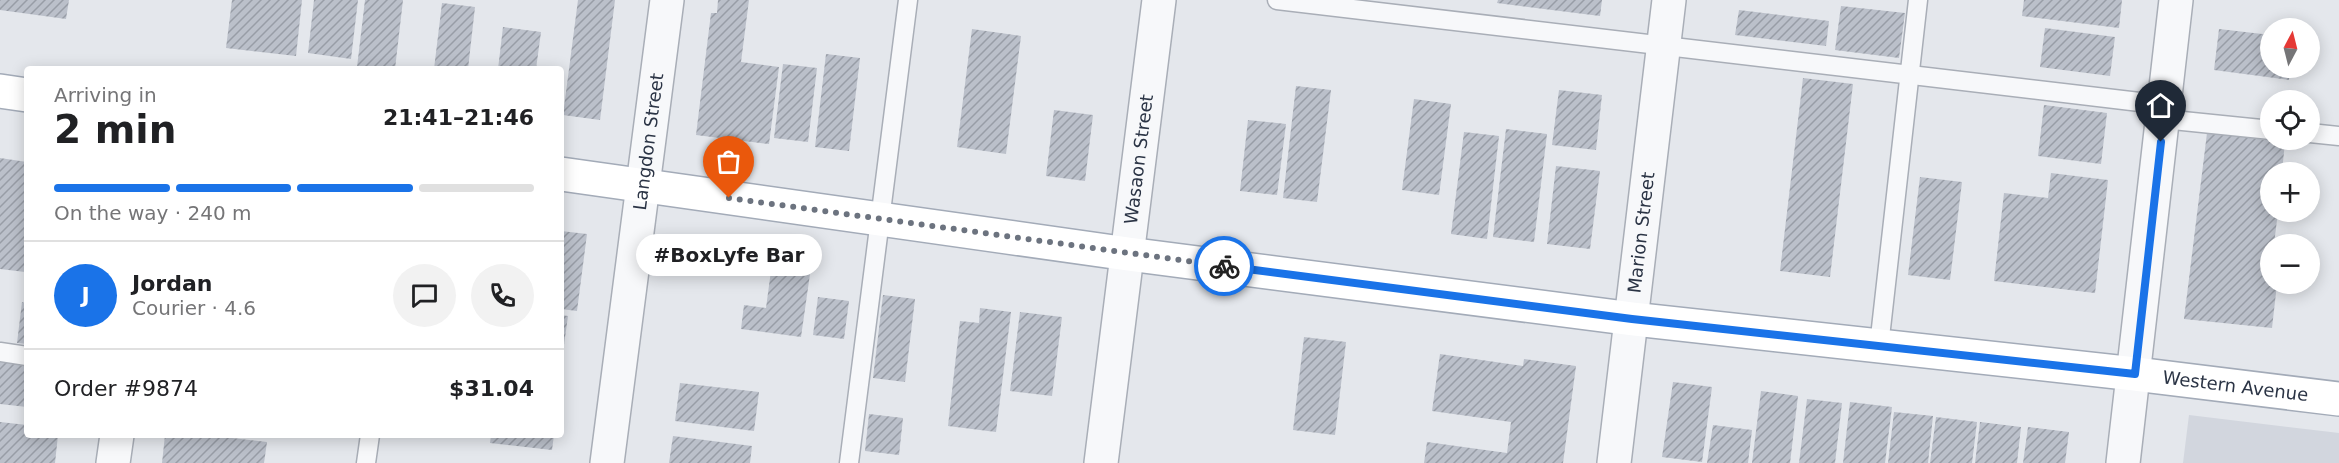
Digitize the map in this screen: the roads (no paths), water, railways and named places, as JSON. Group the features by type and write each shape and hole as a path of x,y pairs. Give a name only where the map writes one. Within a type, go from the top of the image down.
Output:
{"main road":[{"path":"0,91 24,95"},
{"name":"Western Avenue","path":"564,174 1128,254 1632,319 2135,374 2339,399"}],"street":[{"name":"Langdon Street","path":"607,463 667,0"},
{"name":"Wasaon Street","path":"1101,463 1159,0"},
{"name":"Marion Street","path":"1614,463 1669,0"},
{"path":"2123,463 2135,374 2176,0"},
{"path":"113,463 117,438"}],"lane":[{"path":"849,463 908,0"},
{"path":"1277,0 1413,8 1664,45 1910,74 2260,128"},
{"path":"1879,346 1918,0"},
{"path":"2320,134 2339,136"},
{"path":"0,352 24,356"},
{"path":"366,463 369,438"}],"place":[{"name":"#BoxLyfe Bar","path":"729,198"}]}
